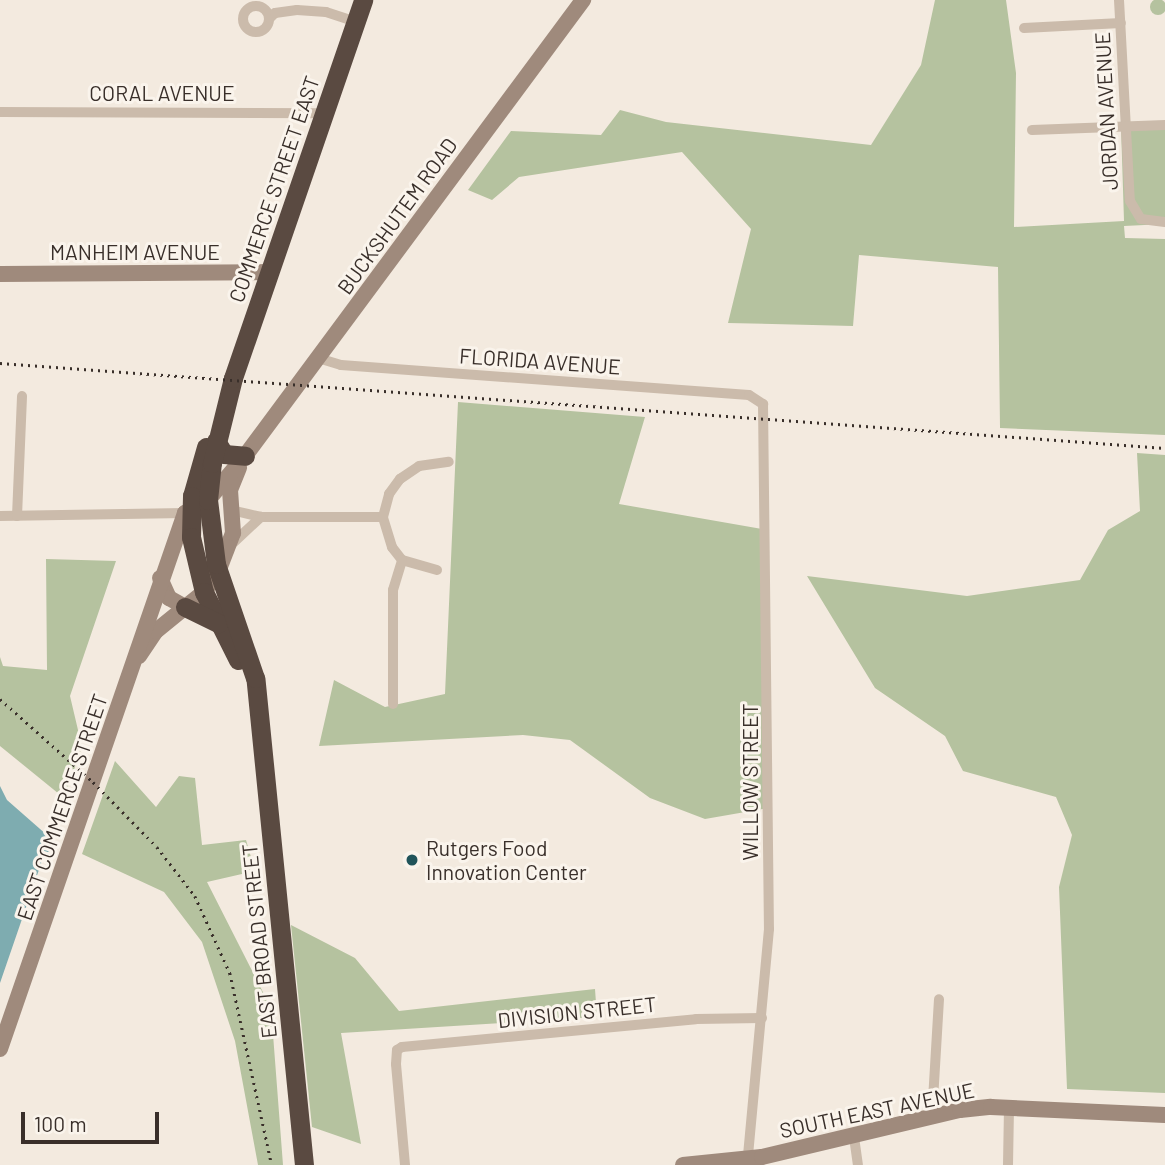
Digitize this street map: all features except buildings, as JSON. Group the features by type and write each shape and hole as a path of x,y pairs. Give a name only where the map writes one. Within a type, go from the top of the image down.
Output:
{"highway":[{"name":"COMMERCE STREET EAST","path":"195,507 269,272 363,0"},
{"name":"COMMERCE STREET EAST","path":"195,507 200,462 229,393"},
{"path":"216,441 225,454 245,456"},
{"name":"EAST BROAD STREET","path":"195,507 222,564 228,630"},
{"name":"EAST BROAD STREET","path":"195,507 191,537 204,592 255,678 304,1165"},
{"path":"185,607 205,613 228,630"}],"street":[{"name":"BUCKSHUTEM ROAD","path":"245,456 583,0"},
{"name":"JORDAN AVENUE","path":"1119,0 1129,194 1139,217 1165,222"},
{"path":"270,18 275,13 297,10 326,12 356,22"},
{"path":"1024,28 1121,23"},
{"name":"CORAL AVENUE","path":"0,112 325,113"},
{"path":"1032,130 1165,125"},
{"name":"MANHEIM AVENUE","path":"0,274 269,272"},
{"name":"FLORIDA AVENUE","path":"318,358 341,365 760,399"},
{"path":"17,516 22,396"},
{"name":"WILLOW STREET","path":"747,1162 769,929 768,537 765,418 760,399"},
{"path":"195,507 245,456"},
{"path":"222,564 233,533 231,485 245,456"},
{"path":"437,570 402,560 393,547 383,517 389,494 400,479 419,466 449,462"},
{"path":"0,516 155,516 195,507 231,510 261,517 383,517"},
{"name":"COMMERCE STREET EAST","path":"160,578 177,533 195,507"},
{"path":"155,516 177,533"},
{"path":"134,665 156,631 204,592 240,533 261,517"},
{"path":"393,704 393,581 402,560"},
{"path":"160,578 169,598 185,607"},
{"name":"EAST COMMERCE STREET","path":"0,1049 134,665 160,578"},
{"path":"932,1117 939,999"},
{"name":"DIVISION STREET","path":"405,1165 397,1050 684,1020 762,1018"},
{"path":"1008,1165 1009,1109"},
{"name":"SOUTH EAST AVENUE","path":"683,1165 747,1162 960,1110 1009,1109 1165,1115"},
{"path":"854,1137 858,1165"}],"green space":[{"path":"1158,-1 1164,1 1164,13 1158,15 1152,13 1150,7 1152,1"},
{"path":"935,0 1006,0 1016,73 1014,227 1124,221 1121,126 1165,125 1165,224 1124,226 1125,238 1165,239 1165,435 1000,428 998,267 859,255 853,326 728,323 751,229 682,152 519,177 492,200 468,190 511,131 601,135 620,110 666,122 871,145 921,65"},
{"path":"458,402 645,417 619,504 762,529 769,808 705,819 650,798 570,740 523,735 319,746 334,680 385,707 445,694"},
{"path":"1137,453 1165,455 1165,1093 1067,1089 1059,887 1072,835 1056,797 963,771 945,736 875,688 807,576 967,596 1080,580 1108,530 1140,511"},
{"path":"46,559 116,561 70,696 82,747 64,798 0,746 0,657 3,666 47,670"},
{"path":"115,761 156,807 179,776 195,778 202,845 246,840 255,871 207,882 271,1008 283,1165 258,1165 235,1041 202,942 164,892 82,854"},
{"path":"291,925 355,958 399,1011 595,989 597,1017 341,1033 361,1144 312,1127"}],"water":[{"path":"0,786 7,800 56,843 43,858 0,983"}],"railway":[{"path":"0,363 1165,448"},
{"path":"0,699 93,782 157,847 195,896 230,973 272,1165"}],"place":[{"name":"Rutgers Food Innovation Center","path":"412,860"}]}
